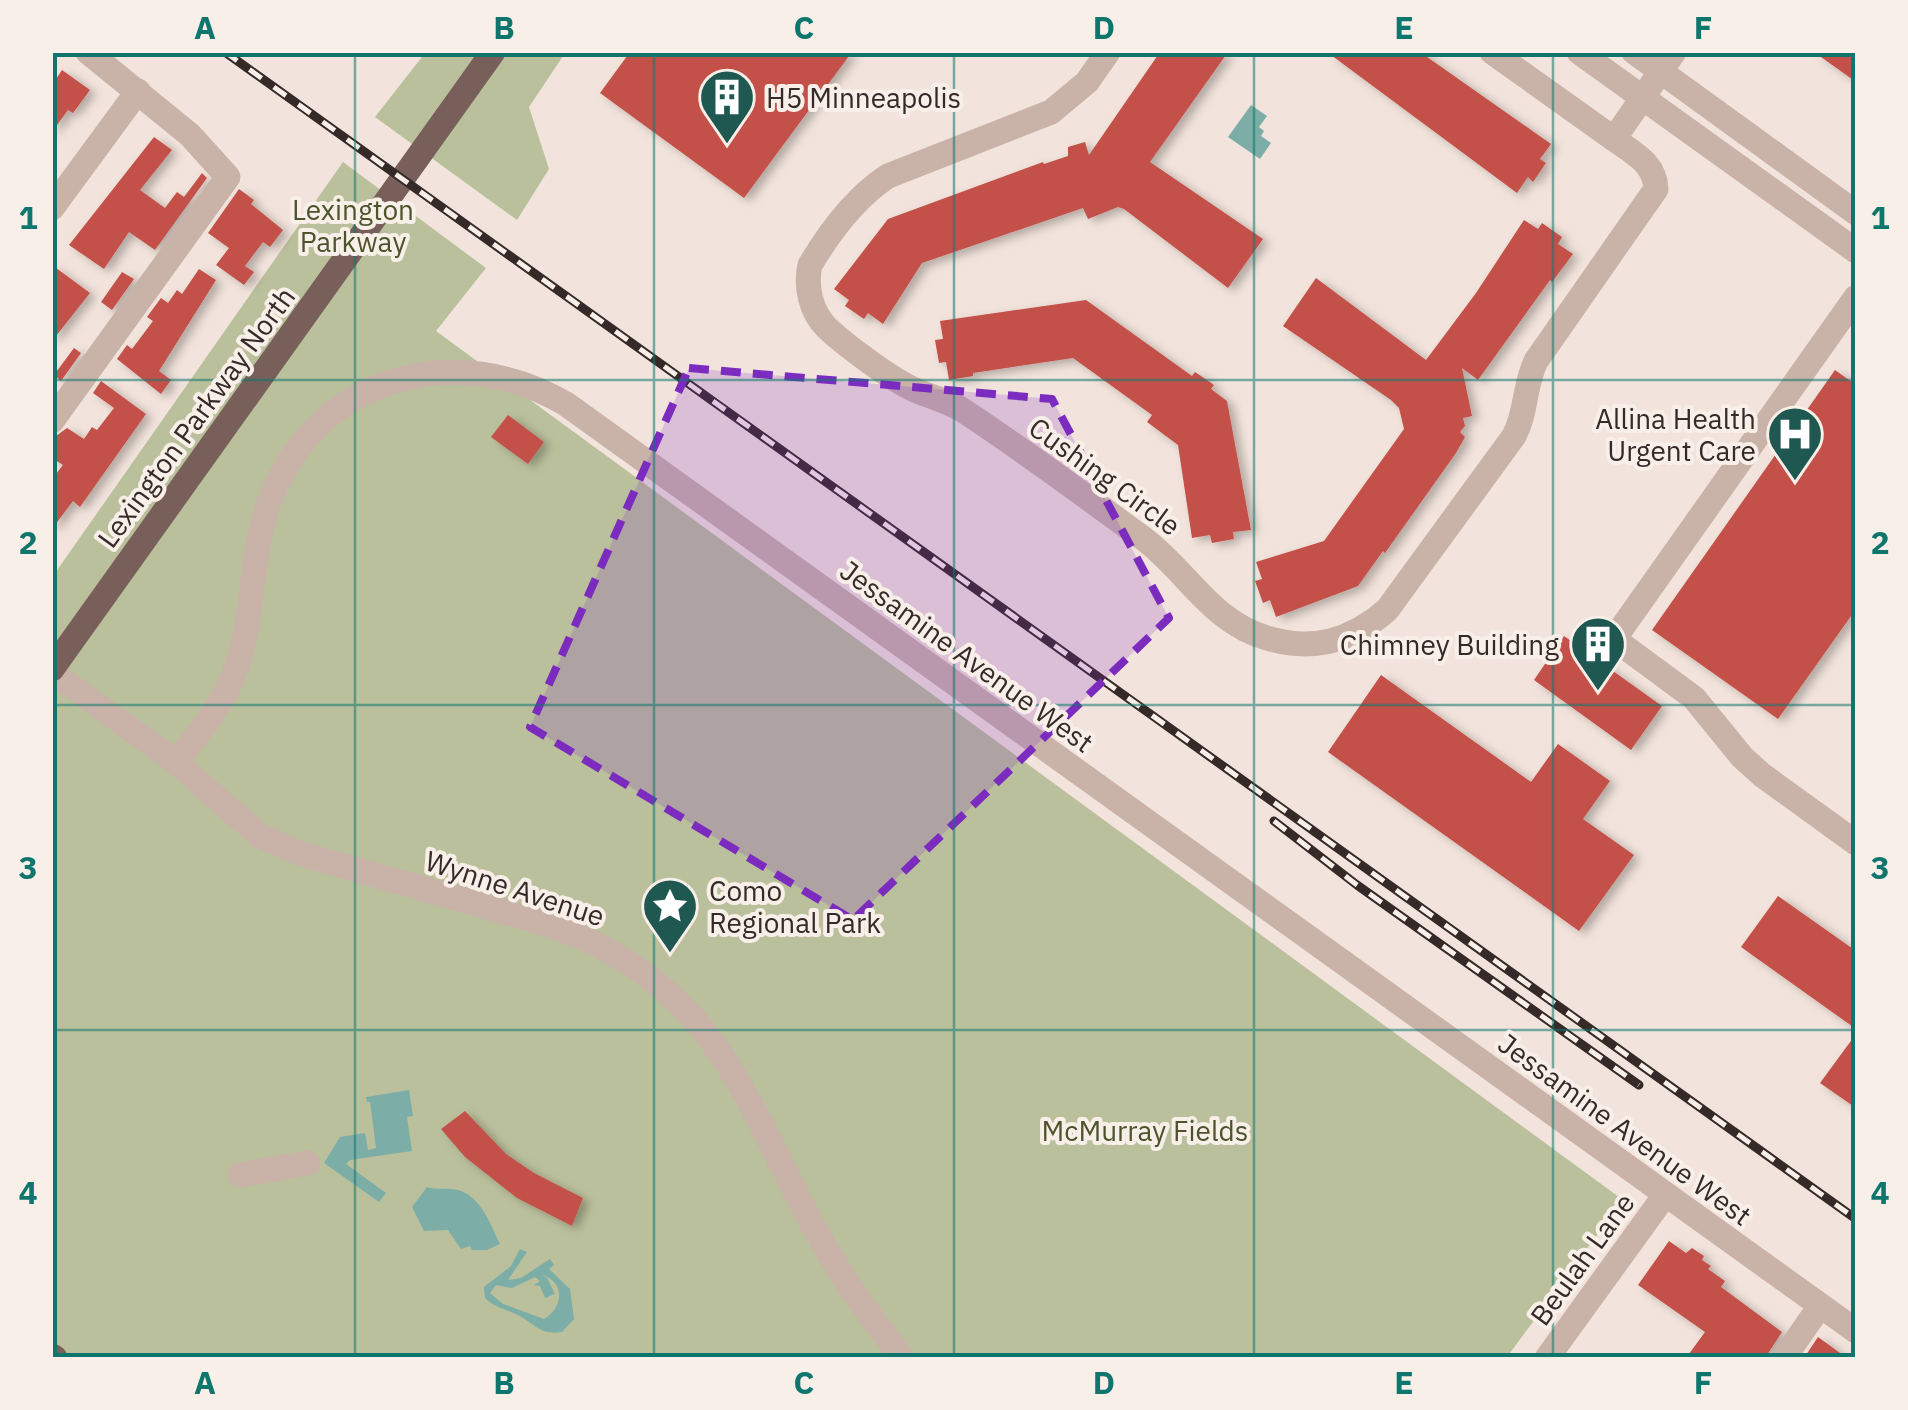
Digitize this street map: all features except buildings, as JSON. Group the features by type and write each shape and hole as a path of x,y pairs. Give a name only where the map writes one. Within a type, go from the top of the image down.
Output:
{"main road":[{"name":"Lexington Parkway North","path":"59,676 493,52"}],"street":[{"path":"52,421 228,178 190,135 88,52"},
{"name":"Cushing Circle","path":"1108,52 1086,82 1052,112 888,176 874,185 810,265 807,278 813,306 830,331 898,380 962,409 1163,554 1199,596 1243,628 1299,645 1344,638 1387,610 1510,443 1523,417 1528,381 1536,361 1656,189 1656,174 1614,139"},
{"path":"1492,52 1614,139 1657,77"},
{"path":"1579,52 1657,77 1856,213"},
{"path":"1634,52 1657,77 1856,251"},
{"path":"52,208 138,91"},
{"path":"1856,297 1614,639 1694,698 1742,758 1762,776 1856,843"},
{"name":"Jessamine Avenue West","path":"176,762 220,702 236,669 246,634 260,530 283,470 311,434 356,398 384,384 417,375 481,372 518,380 566,404 1856,1331"},
{"name":"Wynne Avenue","path":"59,676 176,762 260,836 333,863 554,926 588,939 650,977 708,1033 733,1068 839,1270 902,1358"},
{"path":"240,1175 308,1163"},
{"name":"Beulah Lane","path":"1547,1358 1665,1196"},
{"path":"1784,1358 1820,1306"}],"highlighted area":[{"path":"689,368 1052,399 1169,618 853,920 530,727"}],"green space":[{"name":"Lexington Parkway","path":"425,53 565,53 529,107 549,169 517,220 375,117"},
{"name":"Como Regional Park","path":"343,162 486,268 436,331 1623,1200 1507,1357 53,1358 53,576"}],"water":[{"path":"1251,105 1267,116 1259,127 1264,131 1261,136 1271,143 1260,159 1228,137"},
{"path":"409,1090 413,1116 407,1117 412,1151 350,1160 346,1164 386,1193 379,1202 324,1163 340,1137 365,1133 368,1150 376,1148 366,1097"},
{"path":"427,1187 462,1191 470,1196 482,1209 500,1244 487,1250 472,1250 470,1246 461,1249 448,1230 424,1231 412,1207"},
{"path":"520,1249 527,1252 508,1280 521,1278 550,1259 554,1265 549,1269 570,1289 574,1319 562,1332 541,1330 485,1298 484,1287 511,1266","holes":["542,1275 550,1278 559,1296 555,1308 544,1319 503,1304 490,1293 496,1285 512,1288 535,1277 540,1281 534,1285 540,1286 545,1298 555,1294"]}],"railway":[{"path":"225,52 1856,1219"},
{"path":"1274,821 1357,885 1639,1085"}],"place":[{"name":"H5 Minneapolis","path":"727,146"},
{"name":"Allina Health Urgent Care","path":"1795,483"},
{"name":"Chimney Building","path":"1598,693"},
{"name":"Como Regional Park","path":"670,955"}],"park label":[{"name":"McMurray Fields","path":"1145,1130"}]}
